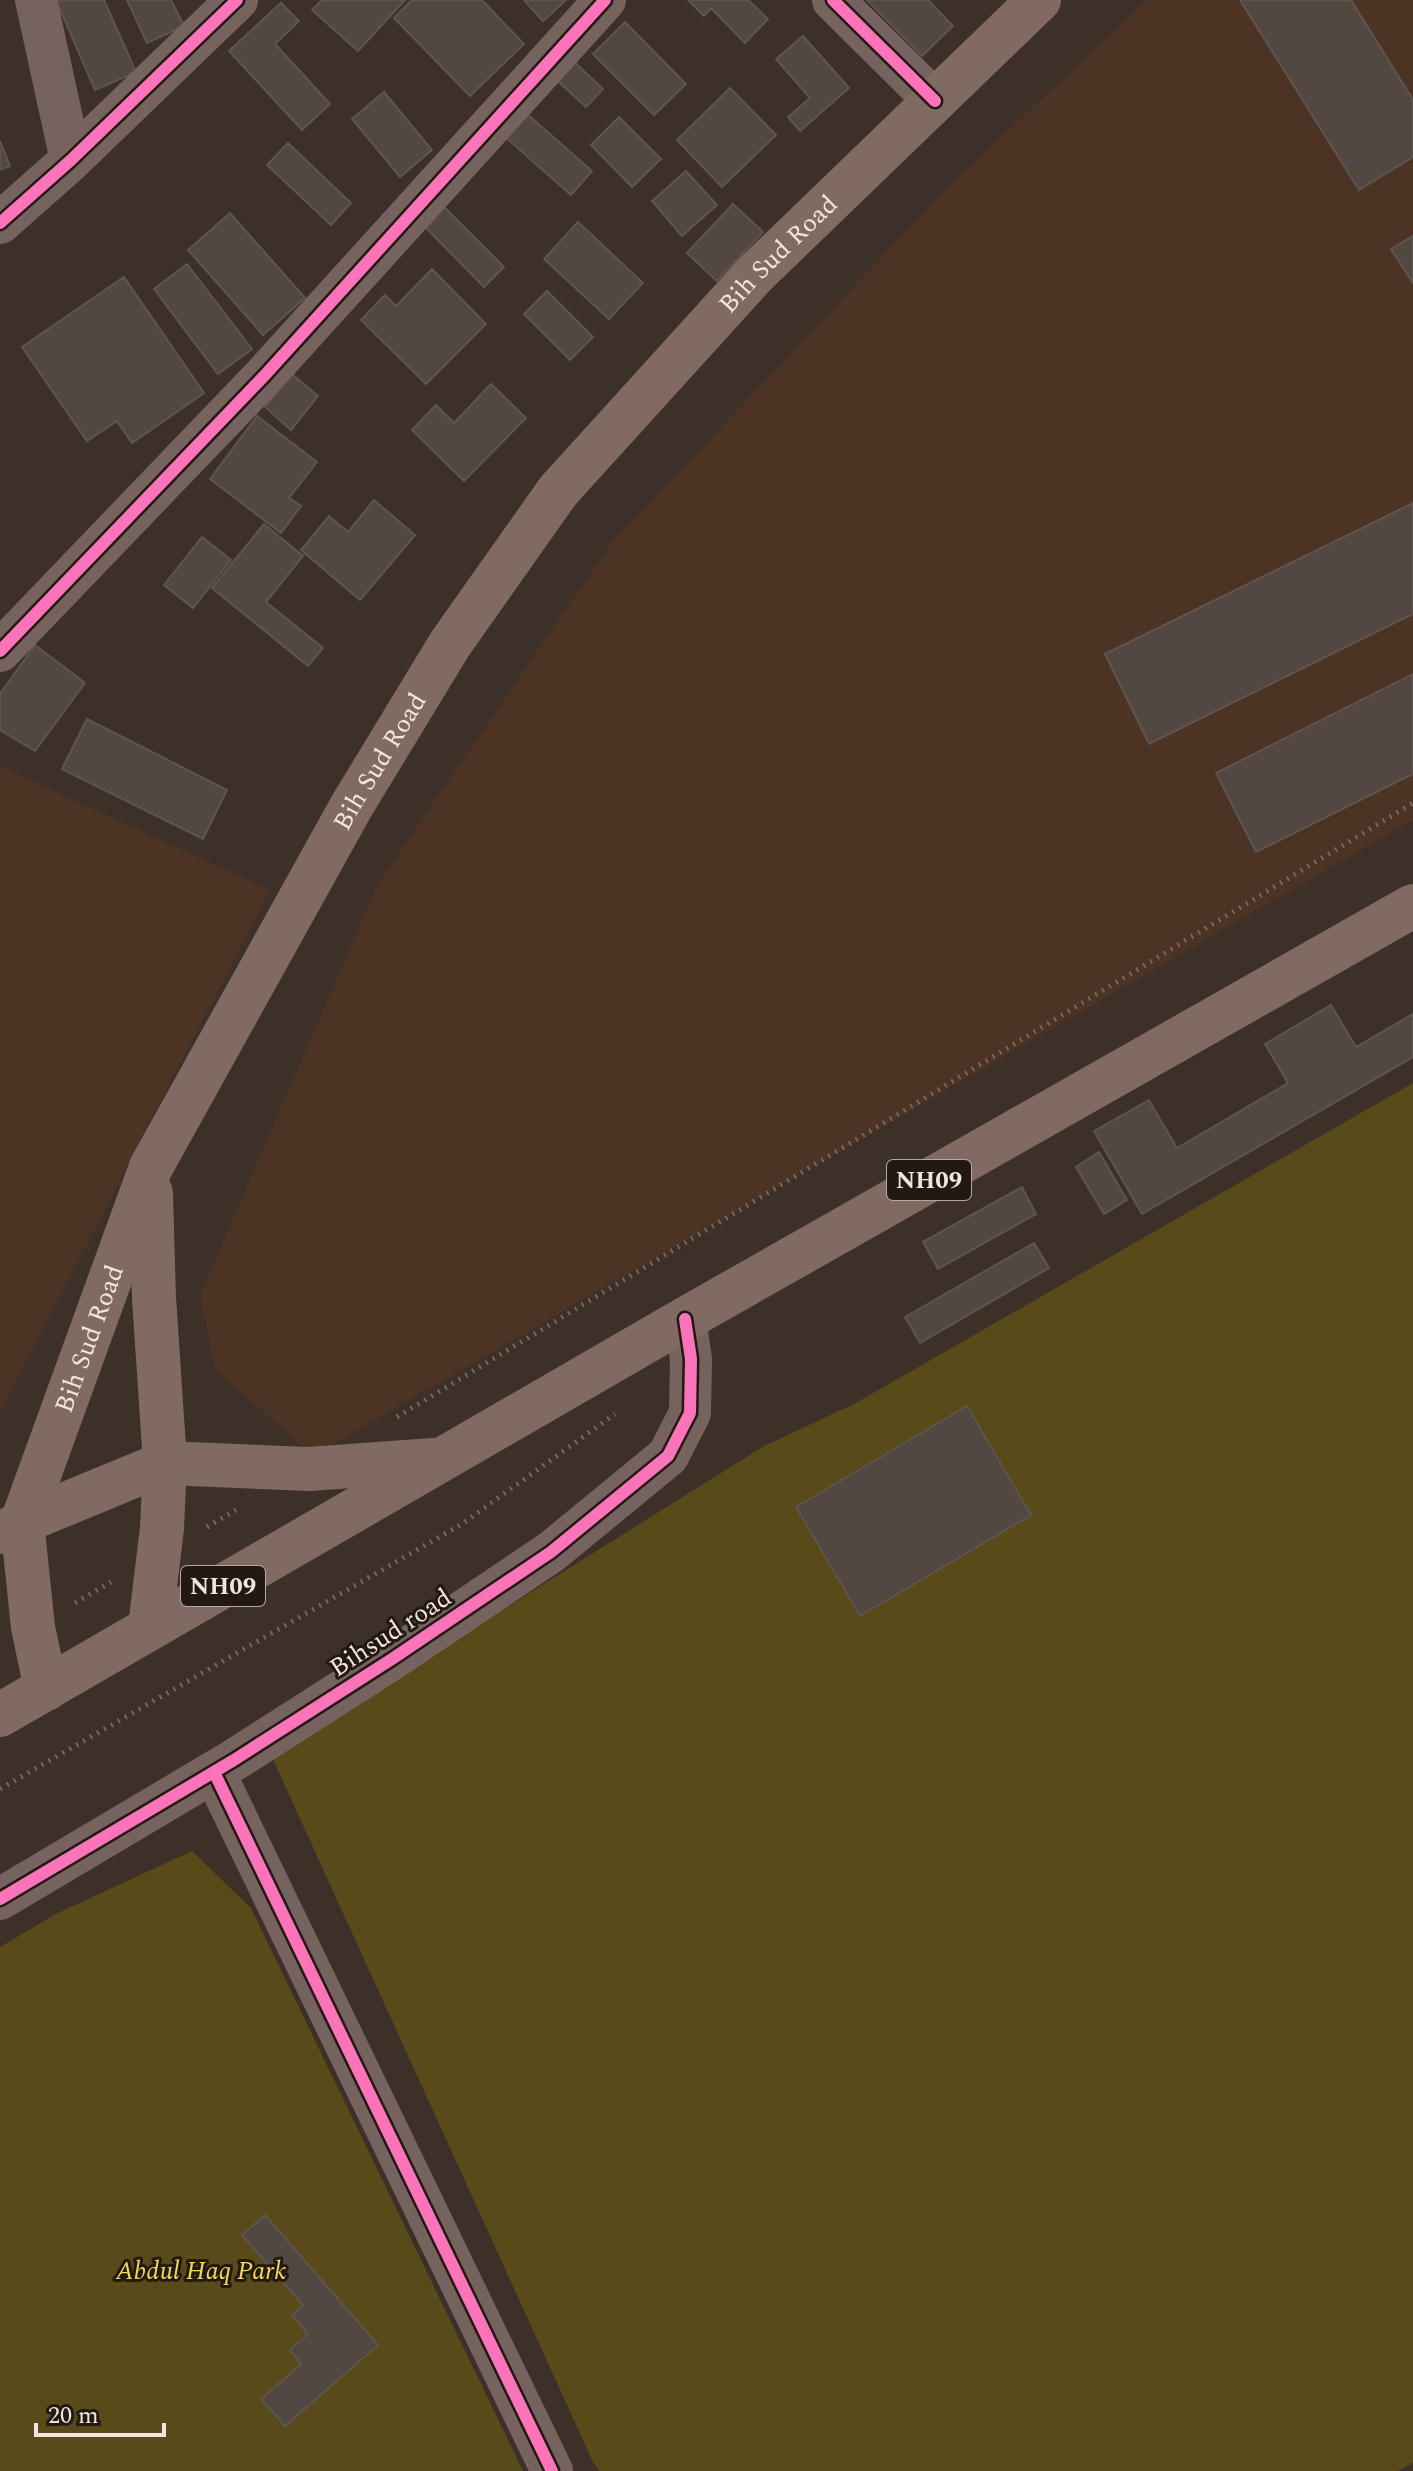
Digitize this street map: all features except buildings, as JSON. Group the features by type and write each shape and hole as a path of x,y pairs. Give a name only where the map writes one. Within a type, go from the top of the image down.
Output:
{"main road":[{"name":"Bih Sud Road","path":"46,1689 11,1529 151,1167 351,807 450,644 558,491 754,275 1039,0"},
{"name":"NH09","path":"0,1715 685,1319 1413,906"},
{"path":"150,1627 165,1463 154,1298 151,1167"},
{"name":"NH09","path":"11,1529 165,1463 309,1469 447,1458"}],"street":[{"path":"36,0 71,160"},
{"path":"0,223 71,160 237,0"},
{"path":"0,651 265,375 605,0"},
{"path":"833,0 935,101"},
{"name":"Bihsud road","path":"0,1899 214,1772 392,1659 551,1552 668,1456 690,1413 691,1359 685,1319"},
{"path":"214,1772 552,2471"}],"path":[{"path":"389,1422 1413,803"},
{"path":"33,1627 241,1508"}],"shaded area":[{"path":"1147,0 1413,0 1413,820 313,1456 215,1369 200,1295 377,885 610,545 950,185"},
{"path":"0,766 270,890 0,1413"}],"green space":[{"path":"1413,1083 1413,2463 1398,2471 600,2471 593,2462 271,1755 764,1446 854,1404"},
{"name":"Abdul Haq Park","path":"192,1851 251,1908 523,2471 0,2471 0,1947 56,1914"}],"cycle path":[{"path":"0,223 71,160 237,0"},
{"path":"0,651 265,375 605,0"},
{"path":"833,0 935,101"},
{"path":"0,1899 234,1760 392,1659 551,1552 668,1456 690,1413 691,1359 685,1319"},
{"path":"214,1772 552,2471"}]}
